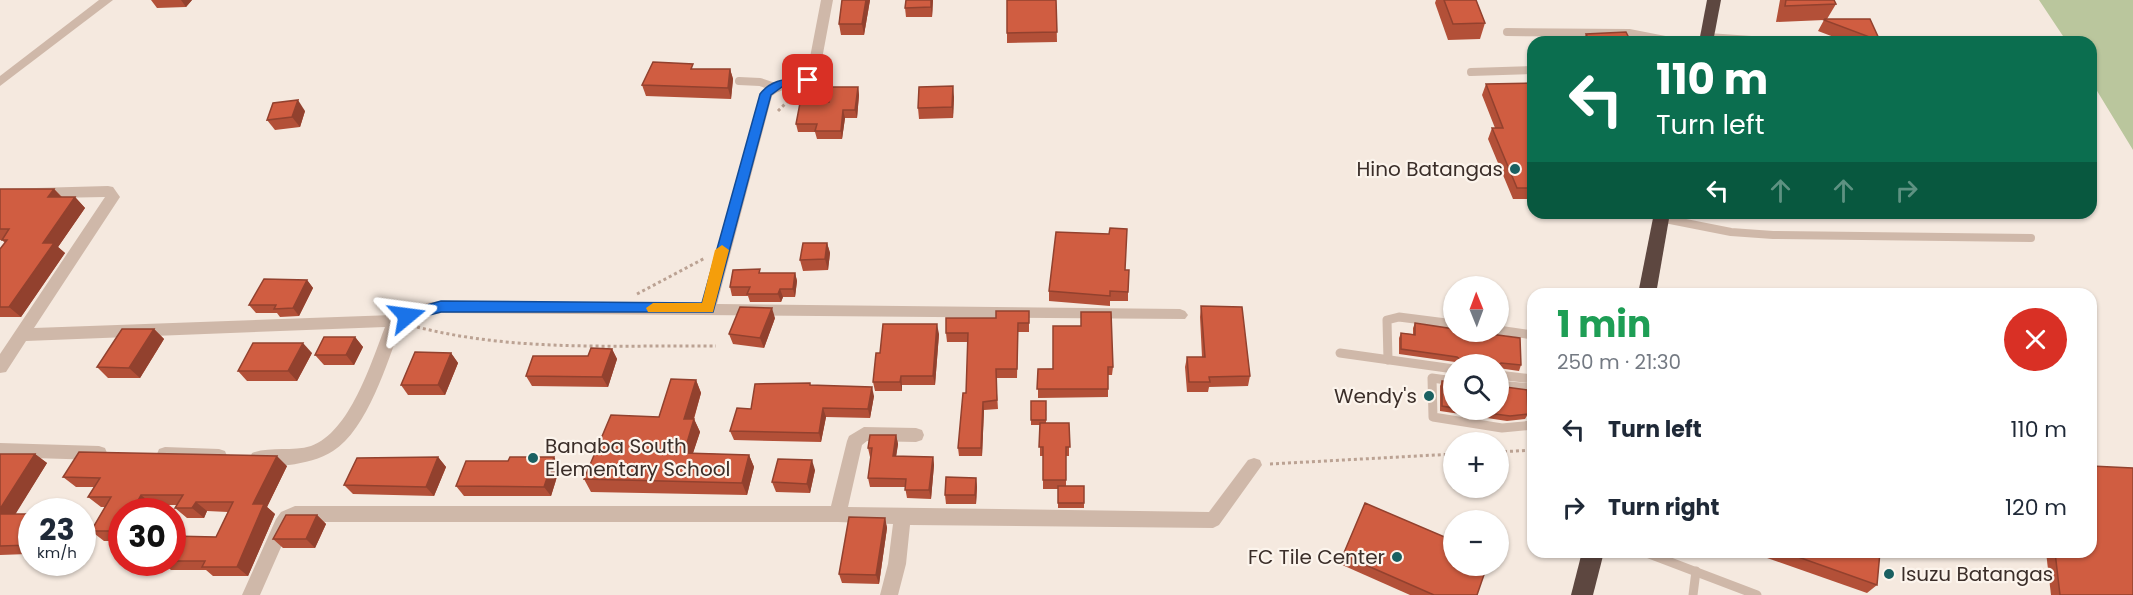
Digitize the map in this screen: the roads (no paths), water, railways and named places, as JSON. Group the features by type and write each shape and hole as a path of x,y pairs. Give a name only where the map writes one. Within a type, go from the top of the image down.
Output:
{"highway":[{"path":"1708,36 1714,0"},
{"path":"1648,288 1660,219"},
{"path":"1582,595 1591,558"}],"street":[{"path":"1,80 107,0"},
{"path":"708,308 722,249 766,94 772,87 808,80 813,75 827,0"},
{"path":"0,194 108,191 113,197 0,367"},
{"path":"23,335 395,321 419,310 441,307 708,308 1180,315"},
{"path":"149,454 270,458 304,456 331,444 346,425 374,379 395,321"},
{"path":"838,514 855,441 859,436 864,434 916,435"},
{"path":"0,450 114,453"},
{"path":"251,595 282,524 287,517 295,514 838,514 902,517 1214,520 1254,465"},
{"path":"889,595 897,564 902,517"}],"lane":[{"path":"1507,32 1629,33 1644,36"},
{"path":"1471,72 1527,70"},
{"path":"739,81 760,82 772,87"},
{"path":"1674,219 1731,232 1773,235 2031,238"},
{"path":"1388,360 1388,320 1399,317 1443,323"},
{"path":"1509,332 1527,334"},
{"path":"1340,353 1443,368"},
{"path":"1509,377 1527,379"},
{"path":"1443,380 1432,378 1433,417 1443,419"},
{"path":"1509,386 1527,387"},
{"path":"1452,420 1502,428 1527,426"},
{"path":"1660,558 1757,595"},
{"path":"1693,595 1696,571"}],"place":[{"name":"Hino Batangas","path":"1515,169"},
{"name":"Wendy's","path":"1429,396"},
{"name":"Banaba South Elementary School","path":"533,458"},
{"name":"FC Tile Center","path":"1397,557"},
{"name":"Isuzu Batangas","path":"1889,574"}]}
